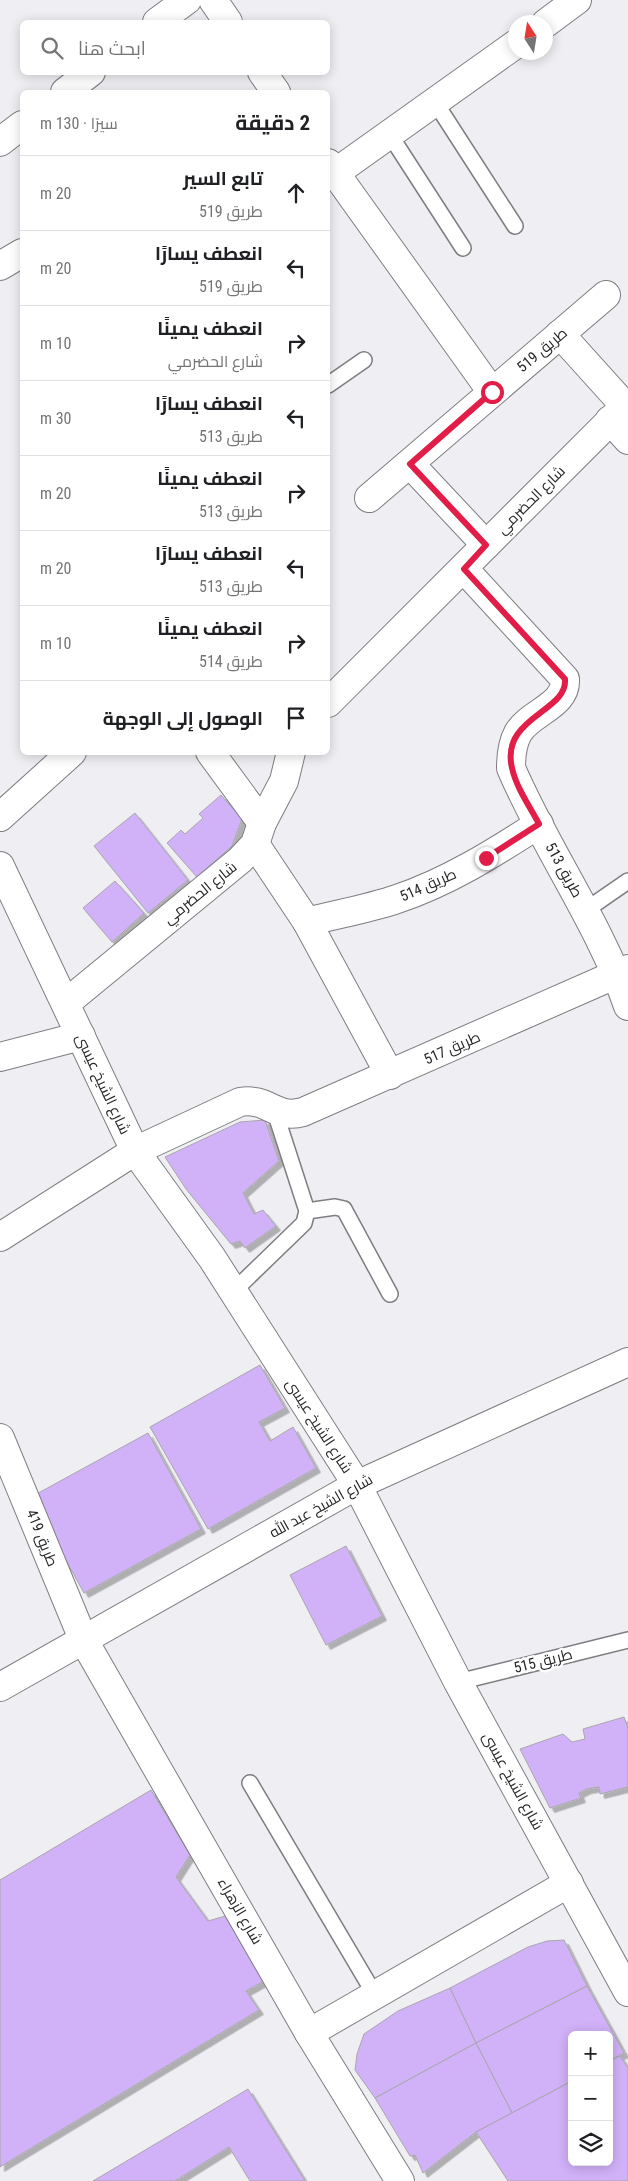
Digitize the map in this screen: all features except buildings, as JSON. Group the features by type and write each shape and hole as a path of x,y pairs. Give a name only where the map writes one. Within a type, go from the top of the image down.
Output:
{"street":[{"path":"160,20 187,0"},
{"path":"213,0 227,20"},
{"path":"553,18 577,0"},
{"path":"492,392 330,171 390,134 508,50"},
{"path":"68,90 87,75"},
{"path":"264,75 275,90"},
{"path":"0,142 20,126"},
{"path":"0,266 20,254"},
{"name":"طريق 519","path":"369,498 606,295"},
{"path":"560,334 621,410 628,440"},
{"name":"شارع الحضرمي","path":"330,701 621,410"},
{"path":"410,464 486,545"},
{"name":"طريق 513","path":"464,569 565,679 566,688 562,696 531,718 518,732 512,749 511,768 586,910 623,972 628,1006"},
{"path":"0,817 69,755"},
{"path":"212,755 259,833 390,1075"},
{"name":"شارع الحضرمي","path":"66,1003 240,860 259,833 284,781 290,755"},
{"name":"طريق 514","path":"308,922 396,899 430,886 486,858 539,824"},
{"name":"شارع الشيخ عيسى","path":"0,866 135,1151 212,1258 357,1485 458,1682 628,1992"},
{"name":"طريق 517","path":"135,1151 240,1102 252,1100 285,1114 303,1112 623,972"},
{"path":"0,1057 81,1036"},
{"path":"0,1237 135,1151"},
{"name":"شارع الشيخ عبد الله","path":"0,1687 357,1485 628,1362"},
{"name":"طريق 419","path":"0,1438 83,1639"},
{"name":"شارع الزهراء","path":"83,1639 309,2033 400,2181"},
{"path":"309,2033 569,1883"}],"lane":[{"path":"435,102 515,226"},
{"path":"390,134 464,248"},
{"path":"330,384 364,360"},
{"name":"طريق 513","path":"586,910 628,881"},
{"path":"231,1290 241,1284 304,1224 307,1210 274,1109"},
{"path":"307,1210 334,1207 344,1209 390,1294"},
{"name":"طريق 515","path":"458,1682 628,1640"},
{"path":"250,1783 375,1995"}],"route":[{"path":"486,858 539,824 511,768 512,749 518,732 531,718 562,696 566,688 565,679 560,671 464,569 486,545 410,464 492,392"}]}
